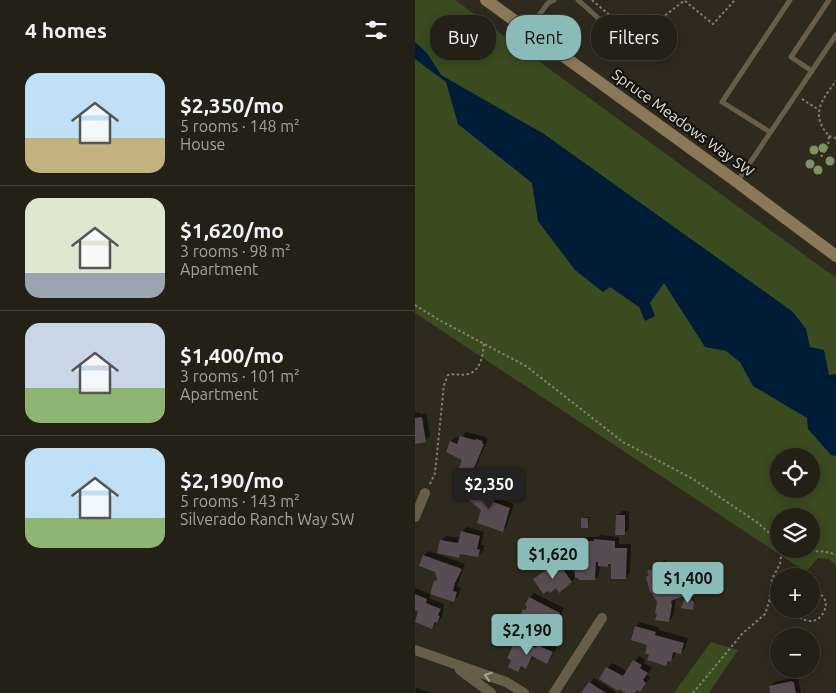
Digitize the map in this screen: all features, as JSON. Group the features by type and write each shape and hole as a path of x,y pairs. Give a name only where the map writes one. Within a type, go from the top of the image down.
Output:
{"main road":[{"name":"Spruce Meadows Way SW","path":"486,0 507,15"},
{"name":"Spruce Meadows Way SW","path":"569,60 836,256"}],"street":[{"path":"415,517 425,493"},
{"path":"554,693 601,618"},
{"path":"415,650 506,682 523,693"},
{"path":"451,664 491,693"}],"lane":[{"path":"539,15 548,3 554,0"},
{"path":"577,0 594,15"},
{"path":"770,132 722,102 790,0"},
{"path":"812,71 791,57 829,0"},
{"path":"737,182 836,35"}],"path":[{"path":"592,0 636,38 685,0 713,24 735,0"},
{"path":"836,83 829,90 819,110 818,120 821,128 829,136 836,138"},
{"path":"799,97 819,110"},
{"path":"821,157 828,146 829,136"},
{"path":"415,305 439,320 527,366 623,442 693,479 758,523 770,534"},
{"path":"425,493 435,473 444,385 448,375 454,373 467,375 475,371 482,358 484,343"},
{"path":"820,551 829,551 836,555"},
{"path":"693,693 742,634 765,614 769,601 771,579 780,564 781,558"},
{"path":"820,594 826,604 824,612 820,617"},
{"path":"803,618 813,621 818,618"}],"green space":[{"path":"415,0 455,0 476,15 430,15 430,60 496,60 496,30 506,37 506,60 537,60 836,278 836,565 829,559 818,558 820,558 820,508 770,508 770,548 415,313"},
{"path":"785,558 818,558 809,568 800,568"},
{"path":"711,642 738,650 709,693 674,693"}],"water":[{"path":"415,42 427,53 441,75 544,134 793,312 806,329 810,347 824,350 829,375 836,374 836,456 831,455 808,429 807,418 753,386 740,362 726,351 705,347 664,283 650,303 655,316 645,321 639,307 610,287 603,292 575,270 538,221 532,183 458,124 446,82 415,59"}],"building":[{"path":"422,417 426,442 415,444 415,418"},
{"path":"460,436 483,441 482,443 484,444 469,480 456,475 462,460 446,452 450,441 457,444"},
{"path":"474,486 491,497 488,500 510,508 503,532 477,523 481,510 466,498"},
{"path":"616,515 625,515 625,535 615,535"},
{"path":"581,518 588,518 588,528 581,528"},
{"path":"461,531 480,536 477,549 480,550 478,557 460,554 459,558 437,553 440,540 458,543"},
{"path":"594,539 615,541 615,548 627,548 626,579 611,579 611,564 608,564 608,567 598,566 598,562 596,562 595,580 579,580 579,578 575,578 575,568 579,568 579,559 581,559 581,541 594,541"},
{"path":"423,555 462,569 453,591 457,592 454,602 430,594 434,580 436,581 437,579 435,572 419,566"},
{"path":"558,562 572,582 559,593 556,588 550,593 548,591 543,594 533,579"},
{"path":"661,564 663,570 671,567 683,596 671,601 669,622 655,620 657,602 650,592 646,577 649,575 647,571"},
{"path":"415,594 427,599 426,603 441,609 437,623 435,622 432,629 415,622 418,611 415,610"},
{"path":"529,597 560,613 552,634 550,633 546,641 526,631 530,623 519,618 523,609 525,610 527,606 525,605"},
{"path":"685,597 691,598 694,601 693,610 681,608"},
{"path":"635,626 656,632 655,635 684,643 681,654 673,652 671,662 668,661 666,666 647,660 649,655 645,653 647,645 631,640"},
{"path":"520,641 536,648 537,645 553,652 547,664 532,656 526,669 521,666 518,672 508,667 511,660 507,658 513,645 517,647"},
{"path":"633,660 642,665 640,668 648,673 643,680 646,683 640,692 637,690 635,693 626,693 619,689 618,691 599,679 606,667 623,676"},
{"path":"792,681 796,693 770,693 769,686"},
{"path":"589,682 606,693 581,693"}]}
